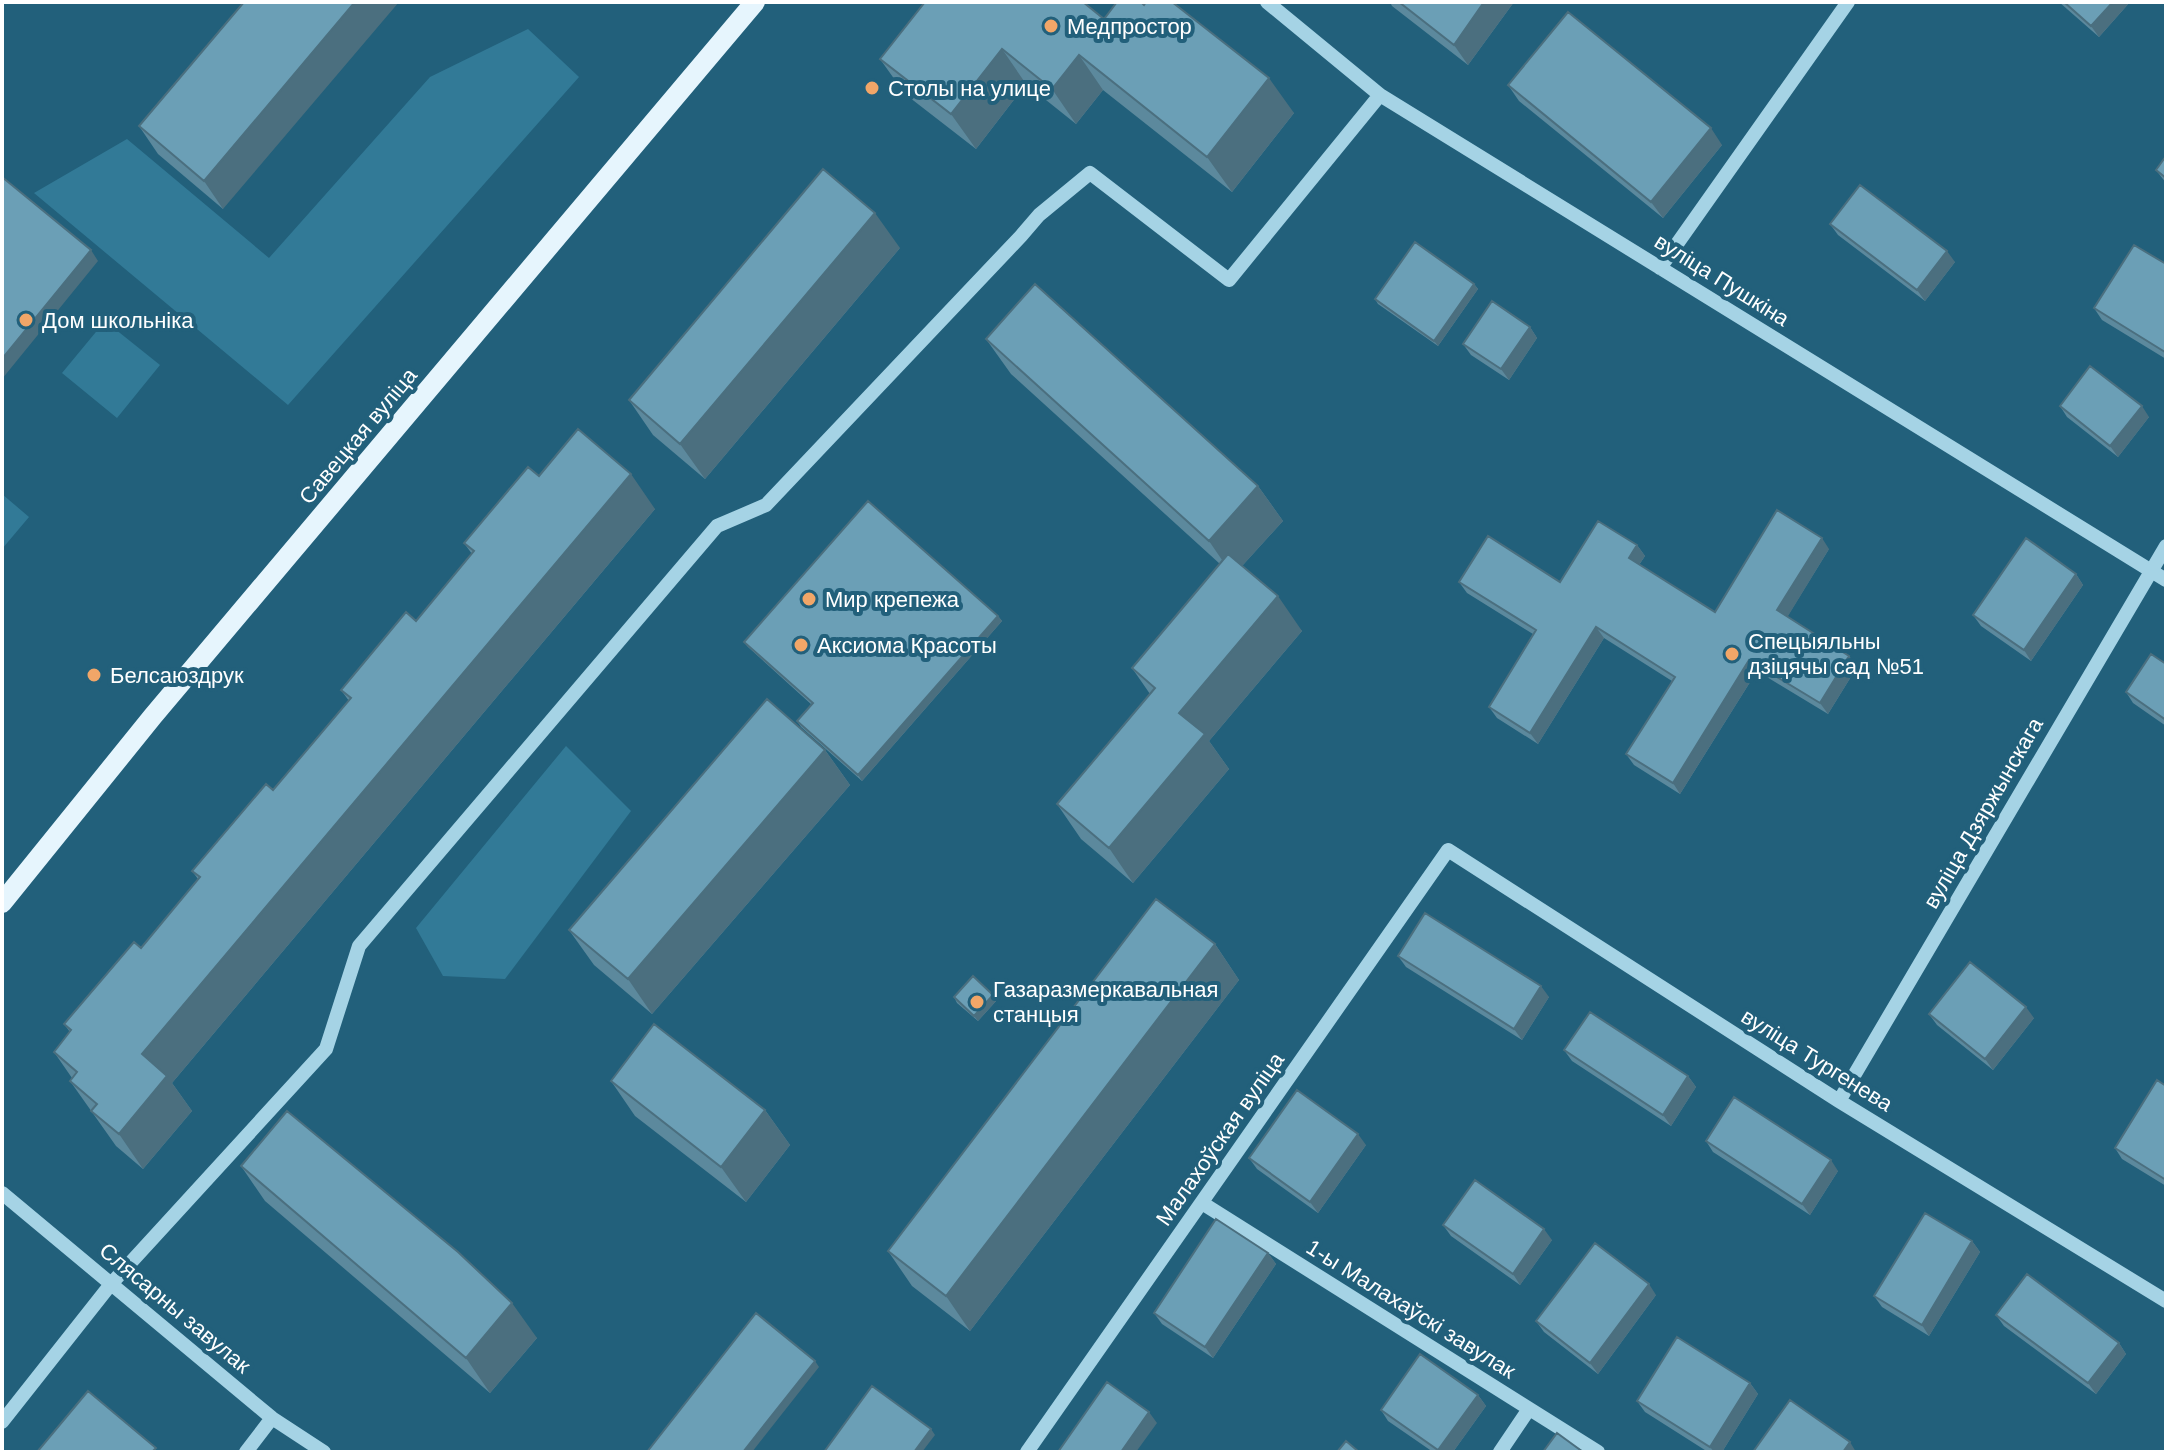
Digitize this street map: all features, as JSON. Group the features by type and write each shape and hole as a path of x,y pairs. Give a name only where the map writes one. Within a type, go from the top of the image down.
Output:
{"main road":[{"name":"Савецкая вуліца","path":"2,903 153,716 755,2"}],"street":[{"name":"вуліца Пушкіна","path":"1267,2 1380,95 2166,580"},
{"path":"1660,268 1848,2"},
{"path":"2,1422 111,1284 326,1049 359,946 717,526 766,505 1039,215 1090,173 1229,280 1380,95"},
{"name":"вуліца Дзяржынскага","path":"1839,1101 2166,546"},
{"name":"вуліца Тургенева","path":"1448,850 1839,1101 2166,1301"},
{"name":"Малахоўская вуліца","path":"1027,1452 1448,850"},
{"name":"Слясарны завулак","path":"2,1193 272,1418 324,1452"},
{"name":"1-ы Малахаўскі завулак","path":"1202,1203 1598,1452"},
{"path":"1500,1452 1529,1409"},
{"path":"246,1452 272,1418"}],"shaded area":[{"path":"528,29 579,77 288,405 34,193 127,139 269,258 430,77"},
{"path":"105,321 160,365 117,418 62,373"},
{"path":"2,494 29,517 2,549"},
{"path":"566,746 631,811 505,979 443,976 416,928"}],"building":[{"path":"244,2 355,2 204,181 139,126"},
{"path":"925,2 1083,2 1104,19 1117,2 1141,2 1144,5 1146,2 1172,2 1269,78 1207,157 1079,55 1052,89 1002,49 951,114 880,59"},
{"path":"1399,2 1484,2 1454,45"},
{"path":"2064,2 2113,2 2091,26"},
{"path":"1568,12 1711,128 1651,202 1508,85"},
{"path":"2166,156 2166,178 2156,170"},
{"path":"823,169 875,213 680,444 629,400"},
{"name":"Дом школьніка","path":"2,177 91,250 2,359"},
{"path":"1860,185 1947,251 1917,290 1830,224"},
{"path":"1415,242 1474,284 1434,341 1375,299"},
{"path":"2134,245 2166,264 2165,352 2094,308"},
{"path":"1035,284 1258,486 1209,541 986,339"},
{"path":"1492,301 1530,327 1501,369 1463,344"},
{"path":"2090,366 2142,406 2110,446 2060,406"},
{"path":"578,429 631,474 142,1054 167,1076 119,1134 91,1111 97,1104 70,1081 77,1072 54,1052 71,1030 64,1024 134,942 141,948 200,877 192,871 266,784 273,790 351,698 341,690 406,612 416,621 474,551 464,543 528,467 539,476"},
{"path":"868,501 998,616 858,775 797,721 813,703 744,642"},
{"name":"Спецыяльны дзіцячы сад №51","path":"1777,510 1822,538 1777,610 1849,656 1820,703 1749,660 1673,783 1626,754 1675,677 1596,627 1530,733 1489,707 1536,630 1459,582 1488,536 1560,582 1598,521 1637,545 1629,558 1715,612"},
{"path":"2026,538 2076,574 2024,650 1973,615"},
{"path":"1228,554 1278,596 1179,713 1205,734 1109,848 1057,804 1155,688 1132,668"},
{"path":"2151,654 2166,664 2166,720 2126,692"},
{"path":"767,699 825,750 628,979 569,930"},
{"path":"1156,899 1215,944 946,1296 888,1251"},
{"path":"1425,913 1541,986 1514,1029 1398,956"},
{"path":"1970,962 2026,1007 1985,1059 1929,1014"},
{"name":"Газаразмеркавальная станцыя","path":"973,976 993,995 974,1016 954,997"},
{"path":"1590,1012 1688,1076 1663,1115 1564,1050"},
{"path":"654,1024 765,1110 721,1167 611,1081"},
{"path":"2157,1080 2166,1086 2166,1180 2115,1148"},
{"path":"1297,1090 1358,1134 1310,1202 1249,1158"},
{"path":"1734,1097 1831,1160 1802,1204 1706,1141"},
{"path":"287,1111 458,1252 512,1303 466,1358 241,1166"},
{"path":"1475,1180 1544,1229 1513,1274 1443,1225"},
{"path":"1925,1213 1972,1241 1922,1325 1874,1296"},
{"path":"1216,1219 1268,1253 1205,1347 1154,1313"},
{"path":"1595,1243 1649,1284 1590,1363 1536,1321"},
{"path":"2027,1274 2119,1343 2088,1383 1996,1315"},
{"path":"756,1313 815,1361 743,1452 647,1452"},
{"path":"1677,1337 1750,1383 1710,1447 1637,1401"},
{"path":"1420,1354 1478,1395 1438,1450 1381,1410"},
{"path":"1107,1382 1149,1412 1121,1452 1058,1452"},
{"path":"872,1386 931,1429 914,1452 824,1452"},
{"path":"88,1391 156,1448 152,1452 37,1452"},
{"path":"1790,1400 1850,1442 1843,1452 1753,1452"},
{"path":"1557,1433 1583,1452 1543,1452"},
{"path":"1346,1441 1359,1452 1337,1452"}],"place":[{"name":"Медпростор","path":"1051,26"},
{"name":"Столы на улице","path":"872,88"},
{"name":"Дом школьніка","path":"26,320"},
{"name":"Мир крепежа","path":"809,599"},
{"name":"Аксиома Красоты","path":"801,645"},
{"name":"Спецыяльны дзіцячы сад №51","path":"1732,654"},
{"name":"Белсаюздрук","path":"94,675"},
{"name":"Газаразмеркавальная станцыя","path":"977,1002"}]}
